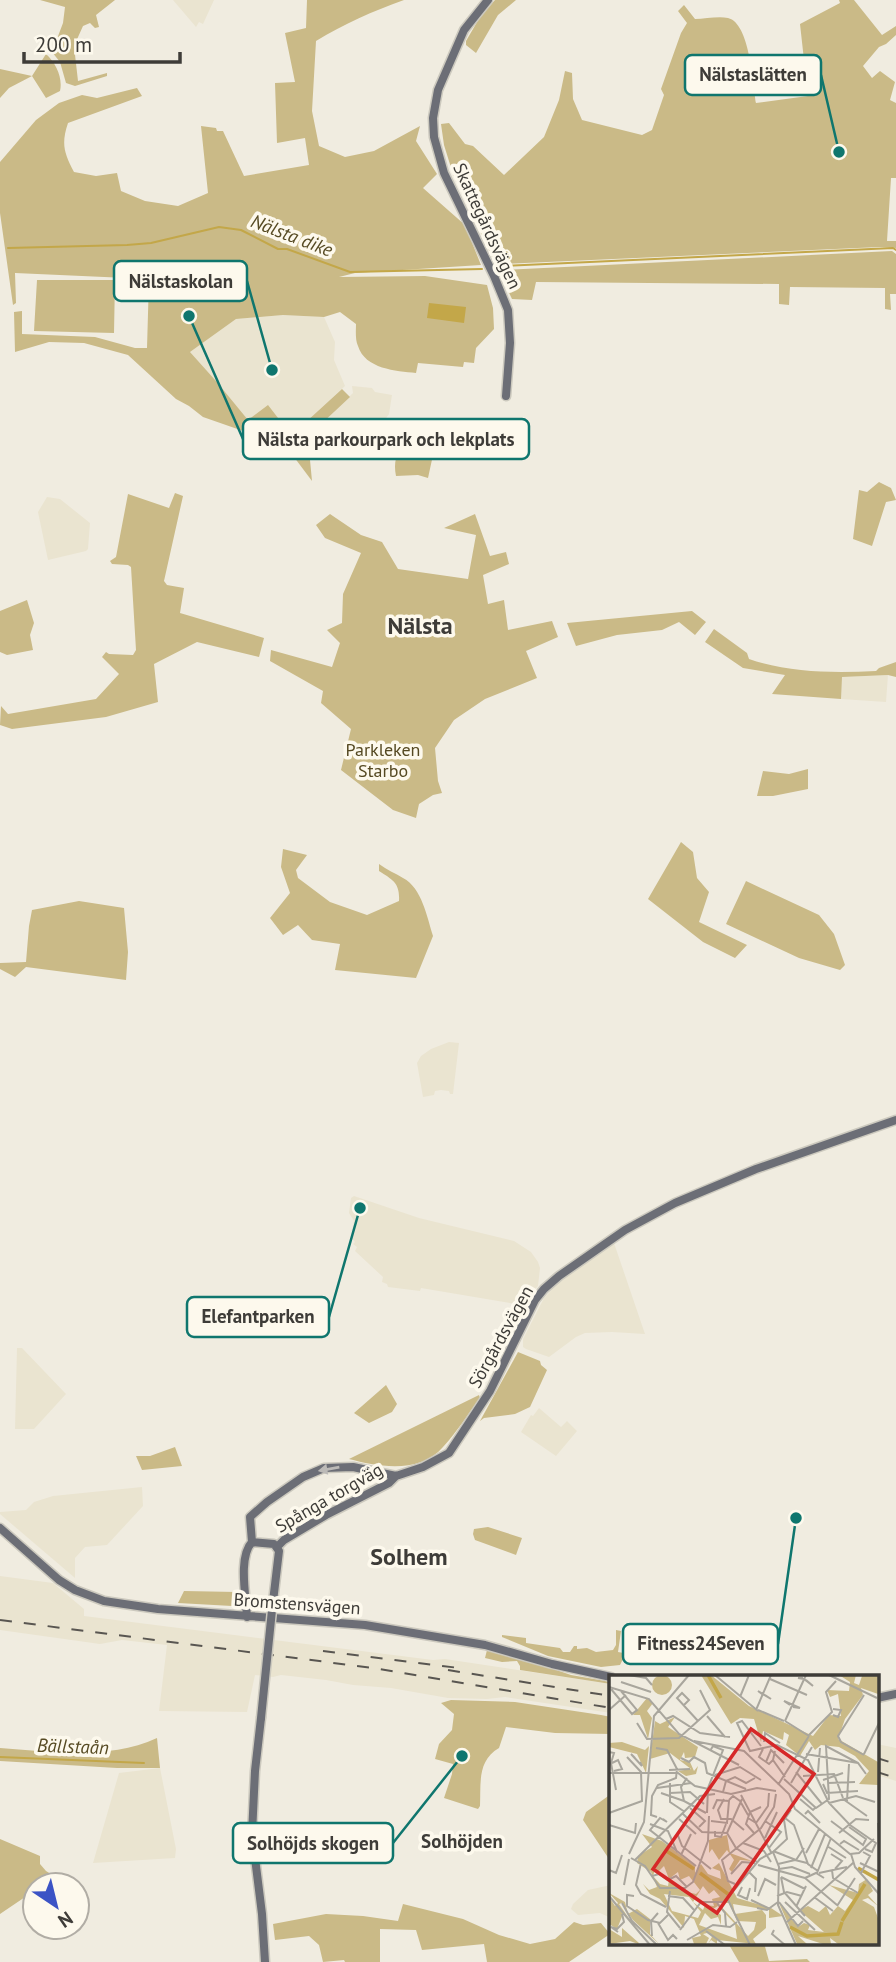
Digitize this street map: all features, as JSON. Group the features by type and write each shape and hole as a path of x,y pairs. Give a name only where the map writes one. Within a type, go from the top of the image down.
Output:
{"street":[{"name":"Skattegårdsvägen","path":"488,0 464,30 438,90 433,118 434,137 444,173 508,310 510,343 506,396"},
{"name":"Sörgårdsvägen","path":"396,1476 423,1467 449,1453 490,1391 535,1300 559,1276 625,1230 676,1203 748,1172 896,1120"},
{"path":"247,1617 245,1553 252,1542 250,1517 267,1502 308,1475 324,1468 353,1467 396,1476"},
{"name":"Spånga torgväg","path":"277,1546 327,1515 390,1483 396,1476"},
{"name":"Bromstensvägen","path":"0,1528 59,1580 93,1598 131,1606 365,1625 506,1650 609,1677"},
{"path":"252,1542 269,1542 277,1546 278,1558 255,1771 252,1834 265,1962"},
{"path":"878,1698 896,1694"}],"shaded area":[{"path":"173,0 214,0 203,24 199,22 196,27"},
{"path":"429,303 466,307 464,323 427,318"},
{"path":"283,315 324,317 335,342 334,360 345,386 295,432 288,426 248,421 190,352 236,319"},
{"path":"352,386 372,388 375,392 392,395 389,414 377,431 356,449 325,435 318,427 353,393"},
{"path":"47,497 60,499 90,523 86,551 48,560 38,512"},
{"path":"888,675 886,702 841,699 841,677"},
{"path":"449,1042 459,1043 453,1094 441,1090 435,1091 434,1095 423,1097 417,1063 421,1056 431,1049"},
{"path":"354,1196 419,1218 514,1241 531,1252 538,1262 538,1286 522,1305 421,1288 420,1291 388,1287 382,1282 383,1277 355,1251 357,1247 351,1237 354,1221 349,1213 351,1198"},
{"path":"614,1243 645,1334 585,1333 549,1357 523,1347 523,1339 544,1298 562,1279"},
{"path":"17,1348 22,1348 66,1394 34,1429 15,1429"},
{"path":"539,1408 561,1427 567,1421 577,1431 556,1456 521,1432 531,1415"},
{"path":"142,1487 143,1506 107,1545 85,1547 75,1558 75,1578 0,1514 26,1510 34,1502 53,1496"},
{"path":"0,1576 53,1583 84,1609 84,1616 433,1660 445,1659 609,1684 609,1713 505,1697 448,1698 391,1688 281,1675 255,1675 247,1712 159,1711 167,1645 122,1640 100,1644 0,1630"},
{"path":"878,1744 896,1748 896,1781 878,1775"},
{"path":"160,1768 176,1849 175,1858 93,1863 119,1773"},
{"path":"609,1885 609,1917 600,1913 578,1915 571,1909 588,1890"}],"green space":[{"path":"40,0 115,0 96,15 99,27 95,28 90,23 83,26 74,46 78,81 107,73 107,76 75,86 66,83 60,62 52,52 63,23 65,7"},
{"path":"307,0 404,0 359,18 316,41 312,111 319,146 345,157 374,151 420,126 416,141 437,174 423,188 465,225 481,265 355,273 339,277 425,276 487,285 493,308 494,329 476,348 474,363 464,362 463,367 418,363 416,373 382,367 367,360 357,344 356,324 340,312 324,317 283,315 236,319 190,352 248,420 268,405 285,427 288,425 295,432 342,389 350,397 319,426 326,436 341,443 310,460 312,481 291,453 246,432 203,417 176,399 128,355 84,343 49,342 15,352 14,312 22,311 22,334 95,337 135,348 147,348 149,279 15,273 16,303 13,305 0,213 0,162 36,120 59,103 82,95 97,98 137,88 142,96 68,123 64,143 74,172 96,176 117,173 121,191 145,201 178,206 208,193 201,126 223,131 244,176 309,165 305,138 277,143 275,83 295,82 285,33 306,28"},
{"path":"495,0 516,0 498,15 476,53 466,45 466,41 480,17"},
{"path":"839,0 854,0 882,35 896,26 896,35 879,47 863,66 872,78 880,71 895,82 890,100 896,103 896,178 891,178 887,241 896,241 896,248 503,264 505,270 892,251 896,254 896,294 890,294 891,310 885,309 885,288 790,287 789,305 779,304 779,284 536,282 532,300 512,299 453,174 441,124 449,123 465,144 473,146 504,175 544,137 559,100 565,71 572,73 573,99 582,120 642,135 652,130 664,95 661,89 687,23 678,11 684,5 695,19 724,17 735,22 746,42 756,103 808,96 800,24 840,3"},
{"path":"46,54 58,71 60,91 46,98 32,76"},
{"path":"0,69 32,76 9,88 0,98"},
{"path":"37,280 115,280 114,333 34,331"},
{"path":"416,428 438,432 428,478 418,475 396,476 395,463 399,450 411,445"},
{"path":"879,482 891,488 896,500 886,502 872,546 853,539 859,490 867,492"},
{"path":"175,493 183,496 164,581 167,585 184,588 180,613 264,638 259,657 197,642 154,664 158,702 106,717 12,729 0,725 1,706 8,714 96,699 119,674 102,657 106,652 133,655 136,650 131,567 112,564 110,561 116,557 128,494 169,508"},
{"name":"Parkleken Starbo","path":"330,514 361,535 382,542 398,569 468,579 476,535 444,528 475,514 490,556 506,552 509,564 483,575 488,604 504,600 508,630 552,621 558,637 526,651 537,678 485,699 454,720 435,748 438,781 442,793 419,804 416,818 393,810 341,770 351,729 321,703 323,691 270,661 271,650 332,667 340,643 327,630 342,623 343,594 361,553 325,538 316,525"},
{"path":"27,600 34,623 30,635 33,650 7,655 0,652 0,611"},
{"path":"692,611 706,622 695,635 679,622 662,630 617,635 576,646 567,623"},
{"path":"714,629 747,653 749,659 764,664 812,671 844,672 876,671 896,662 896,677 842,677 841,699 772,694 785,675 743,668 705,642"},
{"path":"808,769 808,789 773,796 757,796 763,771 789,774"},
{"path":"681,842 693,852 697,878 709,892 699,922 747,945 735,958 703,942 648,899"},
{"path":"283,849 307,855 296,870 298,878 330,902 367,915 399,901 397,886 379,871 379,864 409,883 423,904 433,936 416,978 335,970 340,944 312,940 298,925 283,935 270,918 290,893 281,867"},
{"path":"746,881 819,915 834,934 845,965 840,970 799,958 726,924"},
{"path":"79,901 124,908 128,952 126,980 26,967 15,977 0,969 0,963 26,962 32,910"},
{"path":"518,1352 540,1361 547,1370 530,1407 515,1414 484,1418 480,1421"},
{"path":"386,1385 397,1404 392,1412 369,1423 354,1413"},
{"path":"479,1395 480,1398 434,1456 411,1465 399,1466 349,1459"},
{"path":"175,1447 182,1466 142,1470 136,1456 150,1456"},
{"path":"488,1527 522,1538 516,1555 475,1540 474,1529"},
{"path":"184,1591 237,1592 237,1601 232,1606 178,1603"},
{"path":"616,1630 621,1631 618,1652 629,1654 620,1665 601,1667 548,1656 502,1637 526,1638 526,1643 560,1648 563,1652 570,1652 577,1646 577,1649 587,1648 596,1652 613,1650 616,1645"},
{"path":"487,1650 512,1655 571,1675 609,1684 520,1670 517,1661 502,1662 485,1658"},
{"path":"451,1700 515,1702 609,1717 609,1734 555,1733 506,1727 499,1748 487,1759 484,1766 478,1809 444,1798 453,1764 435,1759 439,1744 452,1730 454,1714 441,1703"},
{"path":"157,1738 160,1768 0,1761 0,1748 100,1752 139,1745"},
{"path":"609,1795 609,1859 583,1820 586,1812"},
{"path":"0,1839 40,1856 40,1864 46,1871 21,1871 21,1900 0,1914"},
{"path":"403,1904 463,1919 499,1935 530,1944 555,1939 574,1922 583,1925 601,1923 609,1935 569,1962 487,1962 484,1944 422,1950 416,1930 380,1929 380,1962 323,1962 319,1945 309,1936 275,1940 273,1924 326,1914 398,1921"},
{"path":"729,1944 764,1944 769,1961 807,1959 810,1962 739,1962"}],"waterway":[{"name":"Nälsta dike","path":"8,248 151,243 219,227 241,230 278,249 287,249 350,272 482,269"},
{"name":"Nälsta dike","path":"503,266 893,248 896,250"},
{"name":"Bällstaån","path":"0,1757 144,1763"}],"railway":[{"path":"0,1620 373,1668 609,1708"},
{"path":"323,1651 459,1668"},
{"path":"448,1670 609,1696"},
{"path":"878,1758 896,1764"},
{"path":"878,1772 896,1778"}],"place":[{"name":"Nälstaslätten","path":"839,152"},
{"name":"Nälsta parkourpark och lekplats","path":"189,316"},
{"name":"Nälstaskolan","path":"272,370"},
{"name":"Elefantparken","path":"360,1208"},
{"name":"Fitness24Seven","path":"796,1518"},
{"name":"Solhöjds skogen","path":"462,1756"}],"district":[{"name":"Nälsta","path":"420,626"},
{"name":"Solhem","path":"409,1557"},
{"name":"Solhöjden","path":"462,1841"}]}
